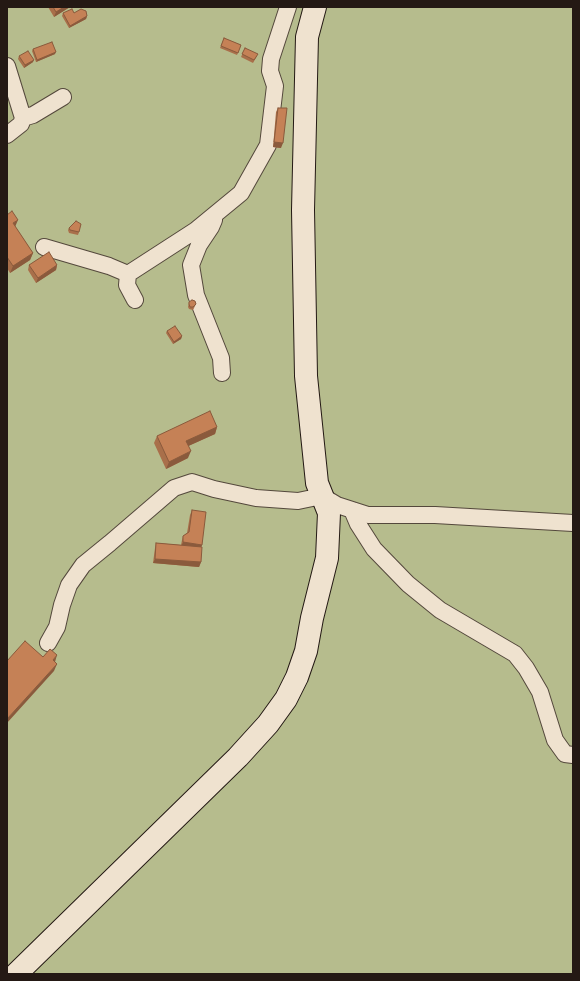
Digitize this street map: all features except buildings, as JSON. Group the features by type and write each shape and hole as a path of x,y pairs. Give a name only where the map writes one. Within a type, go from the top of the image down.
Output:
{"street":[{"path":"128,274 196,230 241,193 268,145 275,86 270,71 271,59 288,7"},
{"path":"16,974 238,758 268,724 286,699 297,677 306,651 326,558 329,513 317,484 306,376 303,218 308,38 315,7"},
{"path":"7,66 23,118 21,124 7,136"},
{"path":"23,118 33,116 63,96"},
{"path":"217,213 211,227 199,245 191,265 196,295 221,358 222,373"},
{"path":"44,247 109,266 128,274"},
{"path":"128,274 127,285 135,300"},
{"path":"48,643 57,627 62,605 69,585 83,565 174,488 192,482 214,489 256,498 298,501 322,496 337,505 368,515 435,515 573,524"},
{"path":"352,510 358,524 374,549 408,584 440,610 514,654 526,668 540,692 555,740 565,754 573,755"}],"green space":[{"path":"7,7 573,7 573,974 7,974"}]}
